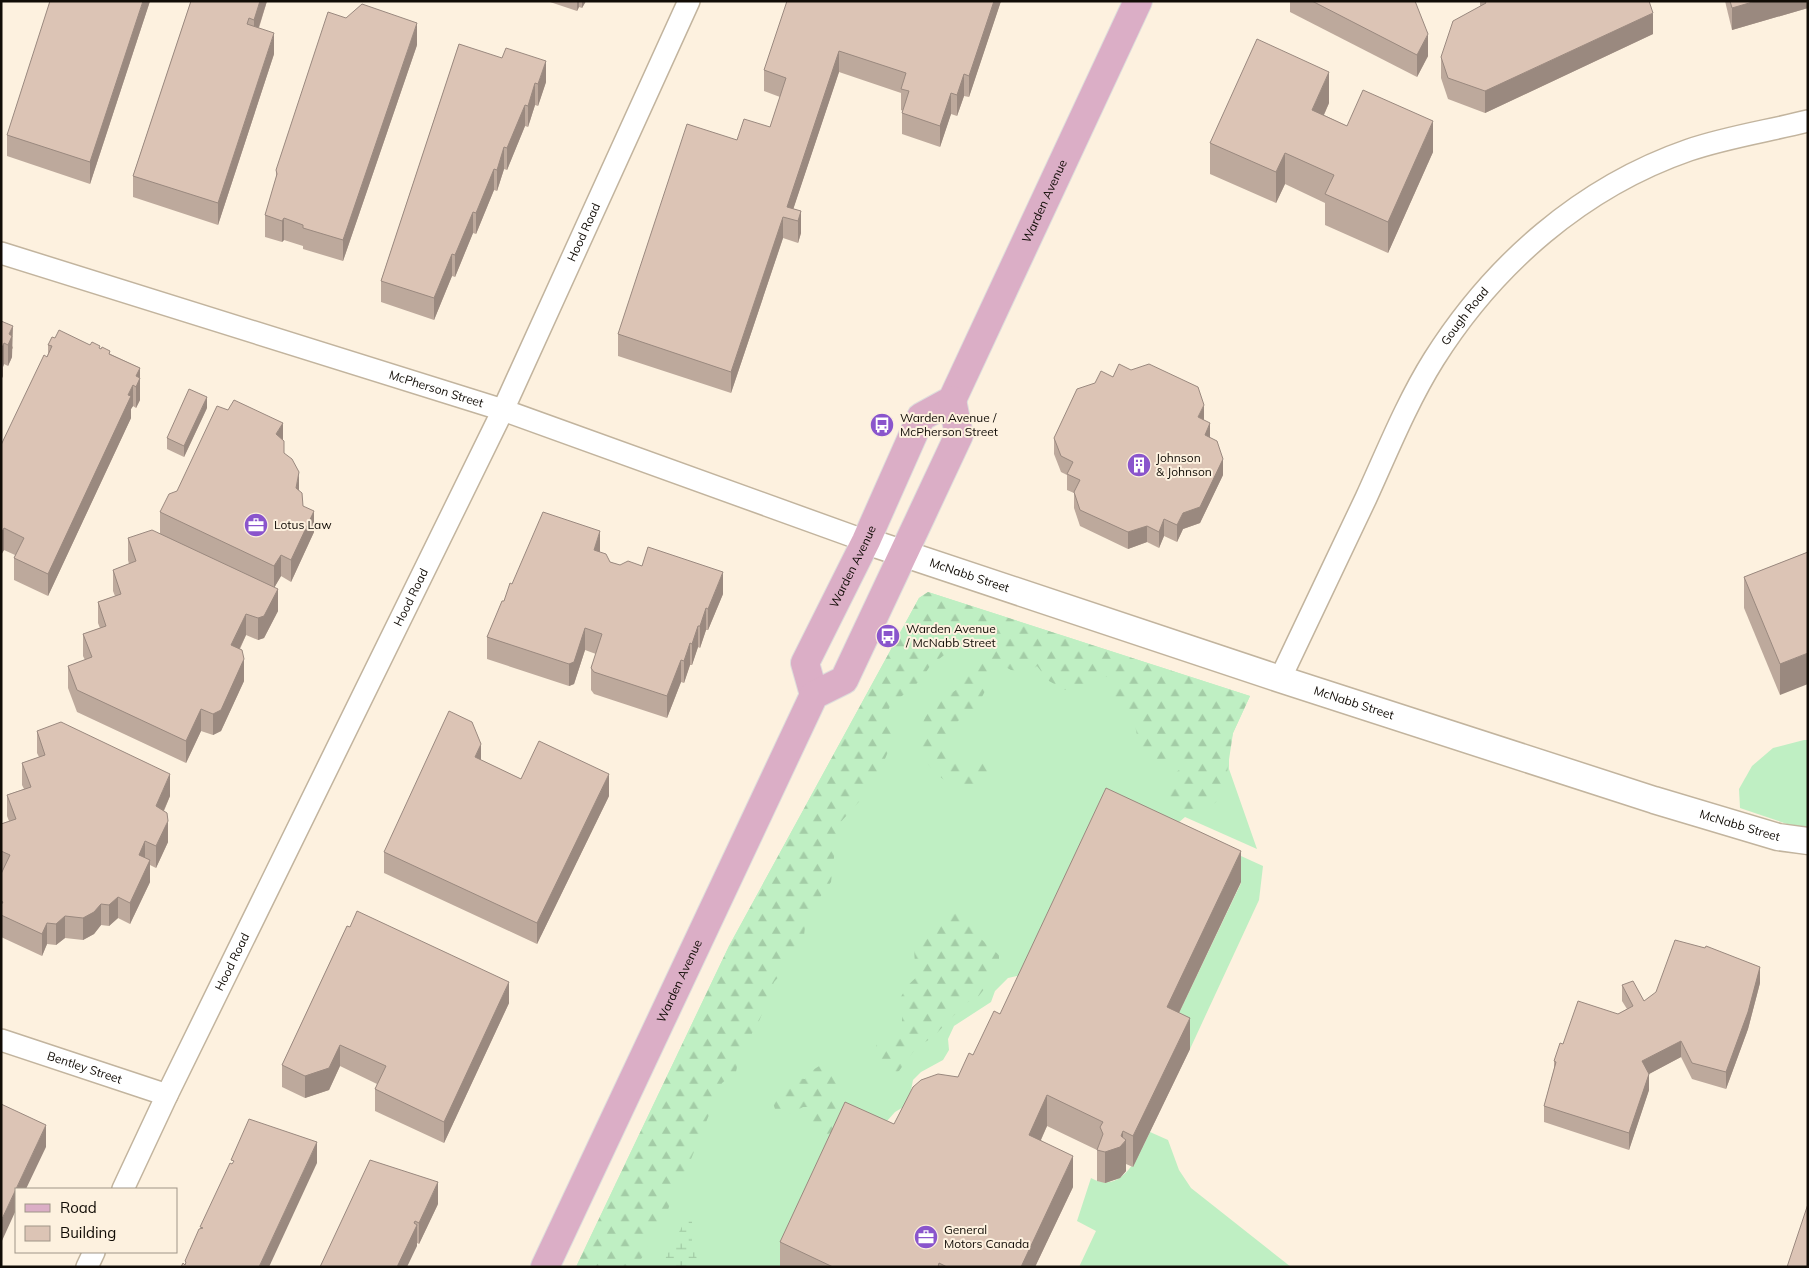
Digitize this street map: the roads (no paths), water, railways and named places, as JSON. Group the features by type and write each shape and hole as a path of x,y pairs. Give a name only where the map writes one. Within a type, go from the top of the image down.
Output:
{"main road":[{"name":"Warden Avenue","path":"545,1267 814,695 805,663 866,541 921,417 952,400 1138,1"},
{"path":"814,695 844,680 960,435 952,400"}],"street":[{"name":"Hood Road","path":"123,1188 167,1095 503,410 689,1"},
{"name":"Gough Road","path":"1280,679 1396,434 1434,360 1470,306 1540,234 1576,206 1651,166 1711,144 1808,121"},
{"name":"McPherson Street","path":"1,253 503,410 866,541"},
{"name":"McNabb Street","path":"866,541 902,555 1661,802 1778,837 1808,841"},
{"name":"Bentley Street","path":"1,1040 167,1095"},
{"path":"87,1267 94,1253"}],"place":[{"name":"Warden Avenue / McPherson Street","path":"882,425"},
{"name":"Johnson & Johnson","path":"1139,465"},
{"name":"Lotus Law","path":"256,525"},
{"name":"Warden Avenue / McNabb Street","path":"888,636"},
{"name":"General Motors Canada","path":"926,1237"}]}
